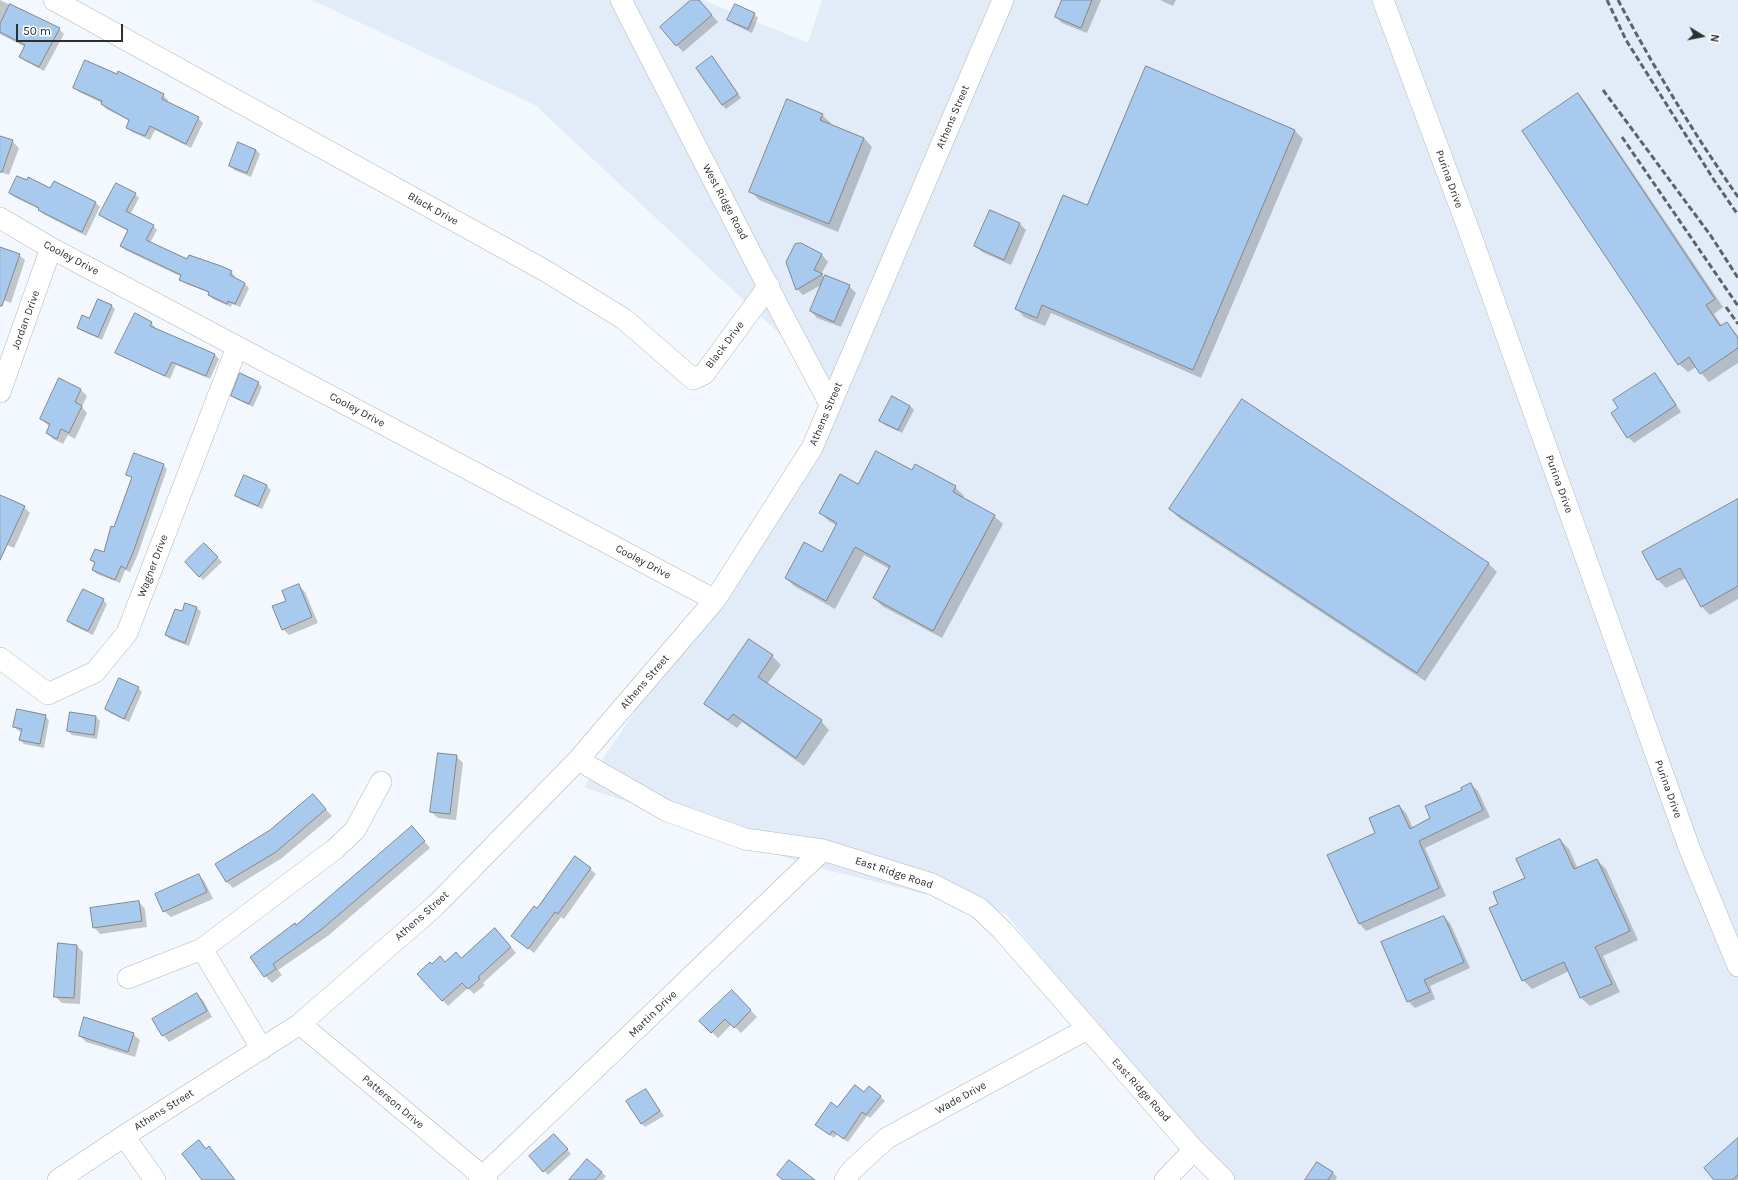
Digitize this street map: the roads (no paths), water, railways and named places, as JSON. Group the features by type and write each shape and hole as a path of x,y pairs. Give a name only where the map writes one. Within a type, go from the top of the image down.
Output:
{"street":[{"name":"Black Drive","path":"54,0 544,270 624,320 693,379 704,374 769,286"},
{"name":"West Ridge Road","path":"621,0 781,312 830,404"},
{"name":"Athens Street","path":"58,1180 124,1136 300,1024 436,905 578,760 715,600 812,448 1003,0"},
{"name":"Purina Drive","path":"1383,0 1471,236 1690,850 1738,966"},
{"name":"Cooley Drive","path":"0,218 52,248 715,600"},
{"name":"Jordan Drive","path":"0,392 52,248"},
{"name":"Wagner Drive","path":"0,658 48,694 95,672 127,633 237,346"},
{"name":"East Ridge Road","path":"578,760 667,811 745,839 823,850 932,884 979,908 1002,931 1086,1029 1194,1150 1224,1180"},
{"path":"128,978 202,949 335,849 355,830 381,782"},
{"name":"Martin Drive","path":"483,1179 823,850"},
{"path":"202,949 262,1049"},
{"name":"Patterson Drive","path":"300,1024 483,1179"},
{"name":"Wade Drive","path":"845,1180 852,1170 887,1138 1086,1029"},
{"path":"124,1136 155,1180"},
{"path":"1165,1180 1194,1150"}],"railway":[{"path":"1607,0 1626,40 1714,180 1738,215"},
{"path":"1618,0 1675,100 1738,197"},
{"path":"1603,90 1711,236 1738,278"},
{"path":"1622,137 1738,306"},
{"path":"1726,307 1738,324"}]}
